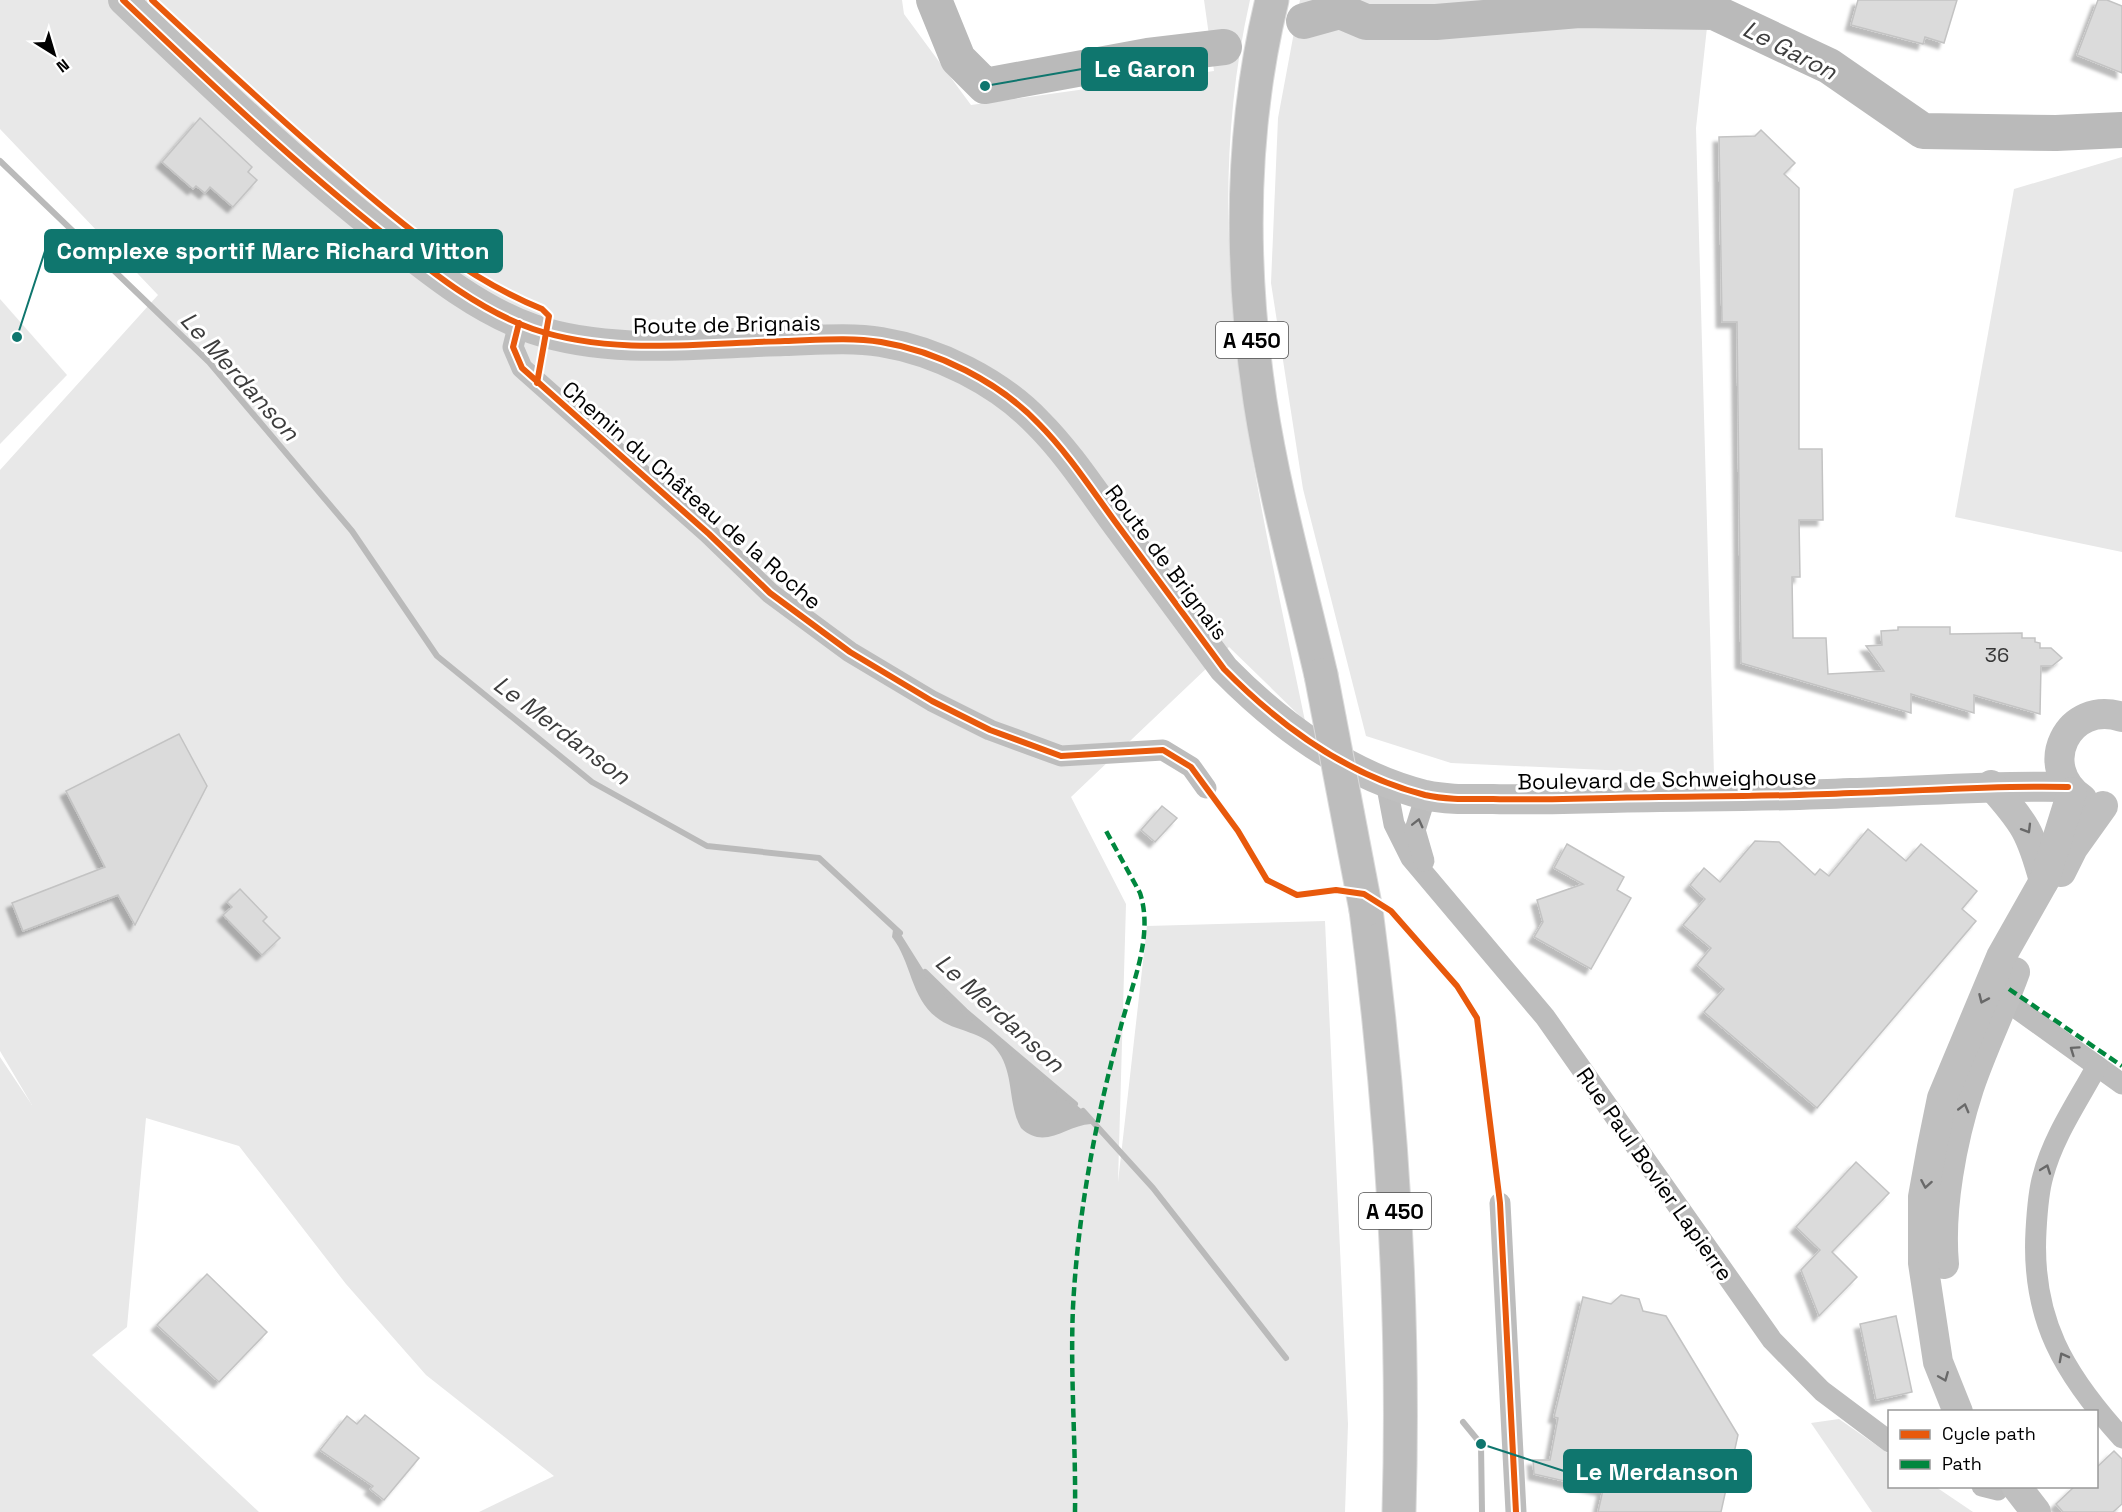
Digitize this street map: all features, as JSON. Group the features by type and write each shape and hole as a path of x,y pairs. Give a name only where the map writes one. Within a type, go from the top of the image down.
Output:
{"highway":[{"name":"A 450","path":"1272,0 1258,68 1250,129 1246,187 1248,294 1254,357 1271,461 1321,675 1366,910 1385,1080 1395,1204 1400,1321 1399,1512"}],"street":[{"name":"Route de Brignais","path":"123,0 302,167 366,220 450,284 519,323 563,337 623,345 824,340 880,342 922,352 963,370 1003,394 1037,421 1066,456 1224,669 1284,726"},
{"name":"Chemin du Château de la Roche","path":"519,323 513,347 522,368 709,534 770,593 850,652 932,701 990,730 1061,756 1163,750 1191,767 1206,788"},
{"name":"Boulevard de Schweighouse","path":"1991,785 2030,768 2062,743 2077,723 2095,715 2120,714"},
{"name":"Boulevard de Schweighouse","path":"1284,726 1336,759 1386,782 1426,795 1460,799 1798,795 1991,785 2070,790"},
{"path":"2062,743 2059,766 2070,790 2091,804 2113,804"},
{"name":"Rue Paul Bovier Lapierre","path":"1386,782 1394,824 1411,858 1545,1017 1772,1340 1822,1391 1888,1440"},
{"path":"1991,785 2019,817 2032,837 2044,881"},
{"path":"1957,1410 1938,1362 1929,1314 1923,1263 1923,1197 1942,1098 2001,957 2044,881 2070,790"},
{"name":"Rue Paul Bovier Lapierre","path":"1426,795 1415,830 1436,889"},
{"path":"1977,1410 1949,1327 1942,1242 1956,1139 1969,1087 2029,935 2073,848 2113,804"},
{"path":"2005,1000 2122,1084"},
{"path":"2082,1403 2040,1306 2034,1264 2042,1177 2055,1144 2097,1066"},
{"path":"1500,1203 1516,1512"},
{"path":"2098,1417 2122,1438"},
{"path":"2001,1492 2036,1512"}],"shaded area":[{"path":"0,0 902,0 904,14 971,105 1214,71 1204,0 1250,0 1235,91 1228,181 1230,272 1238,362 1252,452 1305,721 1229,647 1071,797 1126,904 1118,1182 1147,926 1325,921 1348,1424 1345,1512 479,1512 554,1476 426,1375 346,1284 239,1146 146,1118 127,1327 92,1355 259,1512 0,1512 0,1057 32,1105 0,1051 0,470 158,295 0,129"},
{"path":"1300,0 1710,0 1696,128 1714,775 1451,763 1366,736 1303,489 1271,283 1278,118"},
{"path":"2122,157 2122,552 1955,517 2014,189"},
{"path":"0,299 67,375 0,444"},
{"path":"897,928 924,971 965,1011 1093,1119 1091,1124 1047,1137 1030,1134 1021,1128 1014,1110 1007,1071 999,1053 986,1040 944,1022 928,1009 916,990 892,937 893,930"},
{"path":"1839,1419 1888,1453 1888,1488 1937,1488 1973,1512 1872,1512 1811,1423"}],"building":[{"path":"1858,0 1957,0 1944,43 1925,37 1923,44 1851,25"},
{"path":"2098,0 2107,0 2122,6 2122,73 2077,55"},
{"path":"200,118 252,167 248,172 257,180 233,207 210,187 205,193 196,186 193,189 162,162"},
{"path":"1761,130 1795,163 1784,174 1799,188 1799,449 1822,449 1823,520 1799,520 1800,577 1792,577 1793,638 1826,638 1828,674 1884,671 1866,646 1882,645 1881,631 1898,630 1898,627 1950,627 1950,634 2022,633 2022,638 2035,638 2035,642 2040,643 2040,648 2051,648 2062,658 2052,666 2041,666 2040,714 1974,695 1974,713 1911,694 1911,713 1741,663 1737,322 1722,322 1719,137 1755,136"},
{"path":"179,734 207,786 135,925 118,895 23,931 12,903 105,867 66,791"},
{"path":"1162,806 1177,818 1155,842 1141,830"},
{"path":"1868,829 1906,861 1921,844 1977,891 1962,909 1976,921 1817,1108 1704,1012 1724,989 1697,965 1711,948 1683,925 1705,899 1690,885 1704,868 1720,882 1755,841 1779,842 1815,875 1820,869 1829,876"},
{"path":"1567,844 1624,877 1617,890 1631,898 1591,969 1534,937 1543,922 1537,900 1583,884 1554,868"},
{"path":"240,889 267,917 263,921 280,938 262,955 223,915 232,907 227,902"},
{"path":"1856,1162 1889,1193 1832,1252 1857,1277 1819,1316 1801,1270 1820,1250 1796,1227"},
{"path":"207,1274 267,1332 219,1382 157,1325"},
{"path":"1621,1295 1639,1299 1643,1311 1666,1316 1738,1435 1721,1512 1598,1512 1603,1490 1534,1474 1533,1460 1550,1460 1558,1418 1554,1417 1583,1297 1611,1304"},
{"path":"1896,1316 1912,1392 1876,1400 1860,1324"},
{"path":"365,1415 419,1458 384,1500 370,1489 373,1486 320,1450 347,1416 357,1424"},
{"path":"2114,1451 2122,1459 2122,1504 2113,1512 2063,1512 2056,1504 2073,1488 2098,1488 2098,1466"}],"waterway":[{"name":"Le Garon","path":"934,0 958,59 985,86 1148,56 1224,47"},
{"name":"Le Garon","path":"1304,21 1340,11 1366,22 1436,22 1579,10 1714,12 1829,66 1923,131 2056,133 2122,130"},
{"name":"Le Merdanson","path":"0,161 209,362 352,531 437,656 592,782 707,846 819,858 900,933"},
{"name":"Le Merdanson","path":"925,972 965,1011 1075,1104"},
{"name":"Le Merdanson","path":"1083,1111 1153,1188 1286,1358"},
{"name":"Le Merdanson","path":"1463,1422 1481,1444 1482,1512"}],"marked path":[{"path":"1075,1512 1072,1333 1079,1236 1096,1130 1112,1060 1136,977 1144,926 1144,909 1140,893 1105,829"},
{"path":"2009,989 2122,1066"}],"cycle path":[{"path":"123,0 253,122 354,210 457,289 513,321 563,337 595,343 626,345 870,340 924,353 966,370 986,382 1022,408 1061,448 1224,669 1291,729 1341,761 1368,775 1425,795 1467,799 1791,795 1986,787 2068,787"},
{"path":"152,0 290,127 409,229 486,282 542,309 549,316 537,383"},
{"path":"519,323 513,347 522,368 709,534 770,593 850,652 932,701 990,730 1061,756 1163,750 1191,767 1238,831 1267,880 1297,895 1336,890 1364,894 1391,911 1457,986 1477,1018 1500,1203 1516,1512"}],"place":[{"name":"Le Garon","path":"985,86"},
{"name":"Complexe sportif Marc Richard Vitton","path":"17,337"},
{"name":"Le Merdanson","path":"1481,1444"}]}
